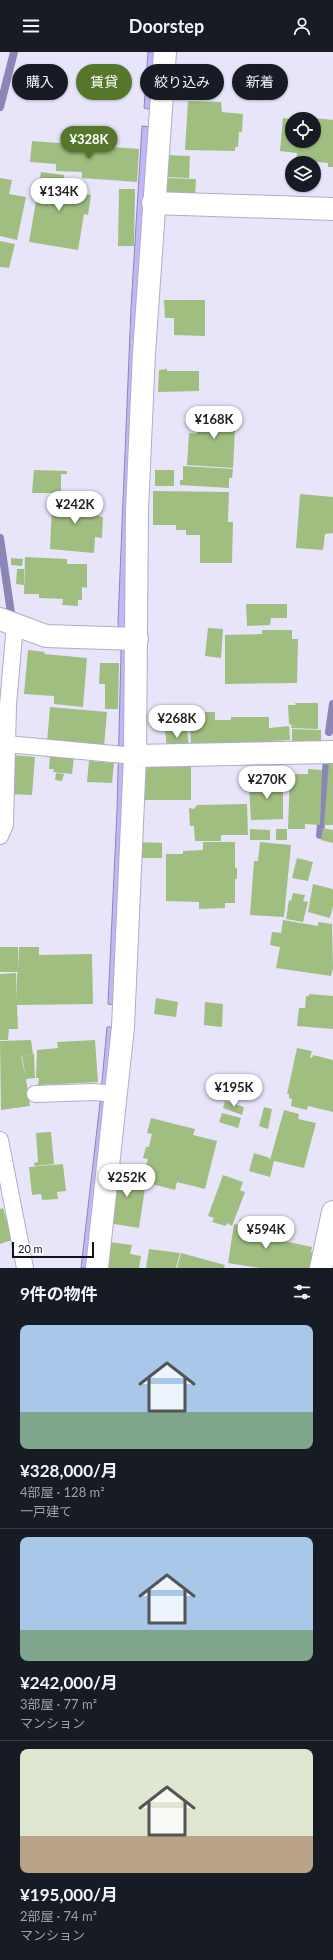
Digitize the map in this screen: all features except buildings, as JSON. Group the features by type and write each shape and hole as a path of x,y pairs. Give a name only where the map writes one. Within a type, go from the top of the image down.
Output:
{"street":[{"path":"97,1268 113,1094 123,1027 126,639 137,502 153,203 165,52"},
{"path":"153,203 333,209"},
{"path":"7,622 46,636 126,639"},
{"path":"125,755 333,752"},
{"path":"321,1268 332,1219"}],"lane":[{"path":"0,836 5,825 4,748 8,705 7,622"},
{"path":"4,748 125,755"},
{"path":"35,1094 94,1092 113,1094"},
{"path":"0,1140 25,1268"}],"shaded area":[{"path":"148,52 156,52 155,64 147,64"},
{"path":"145,100 153,100 152,110 144,108"},
{"path":"142,126 151,127 127,664 121,864 114,1005 108,1004 117,811 121,653 118,622 131,308"},
{"path":"107,1027 114,1027 88,1268 81,1268 100,1103"}],"waterway":[{"path":"0,107 14,52"},
{"path":"0,538 11,613"},
{"path":"329,732 333,704"},
{"path":"320,835 327,759"}]}
